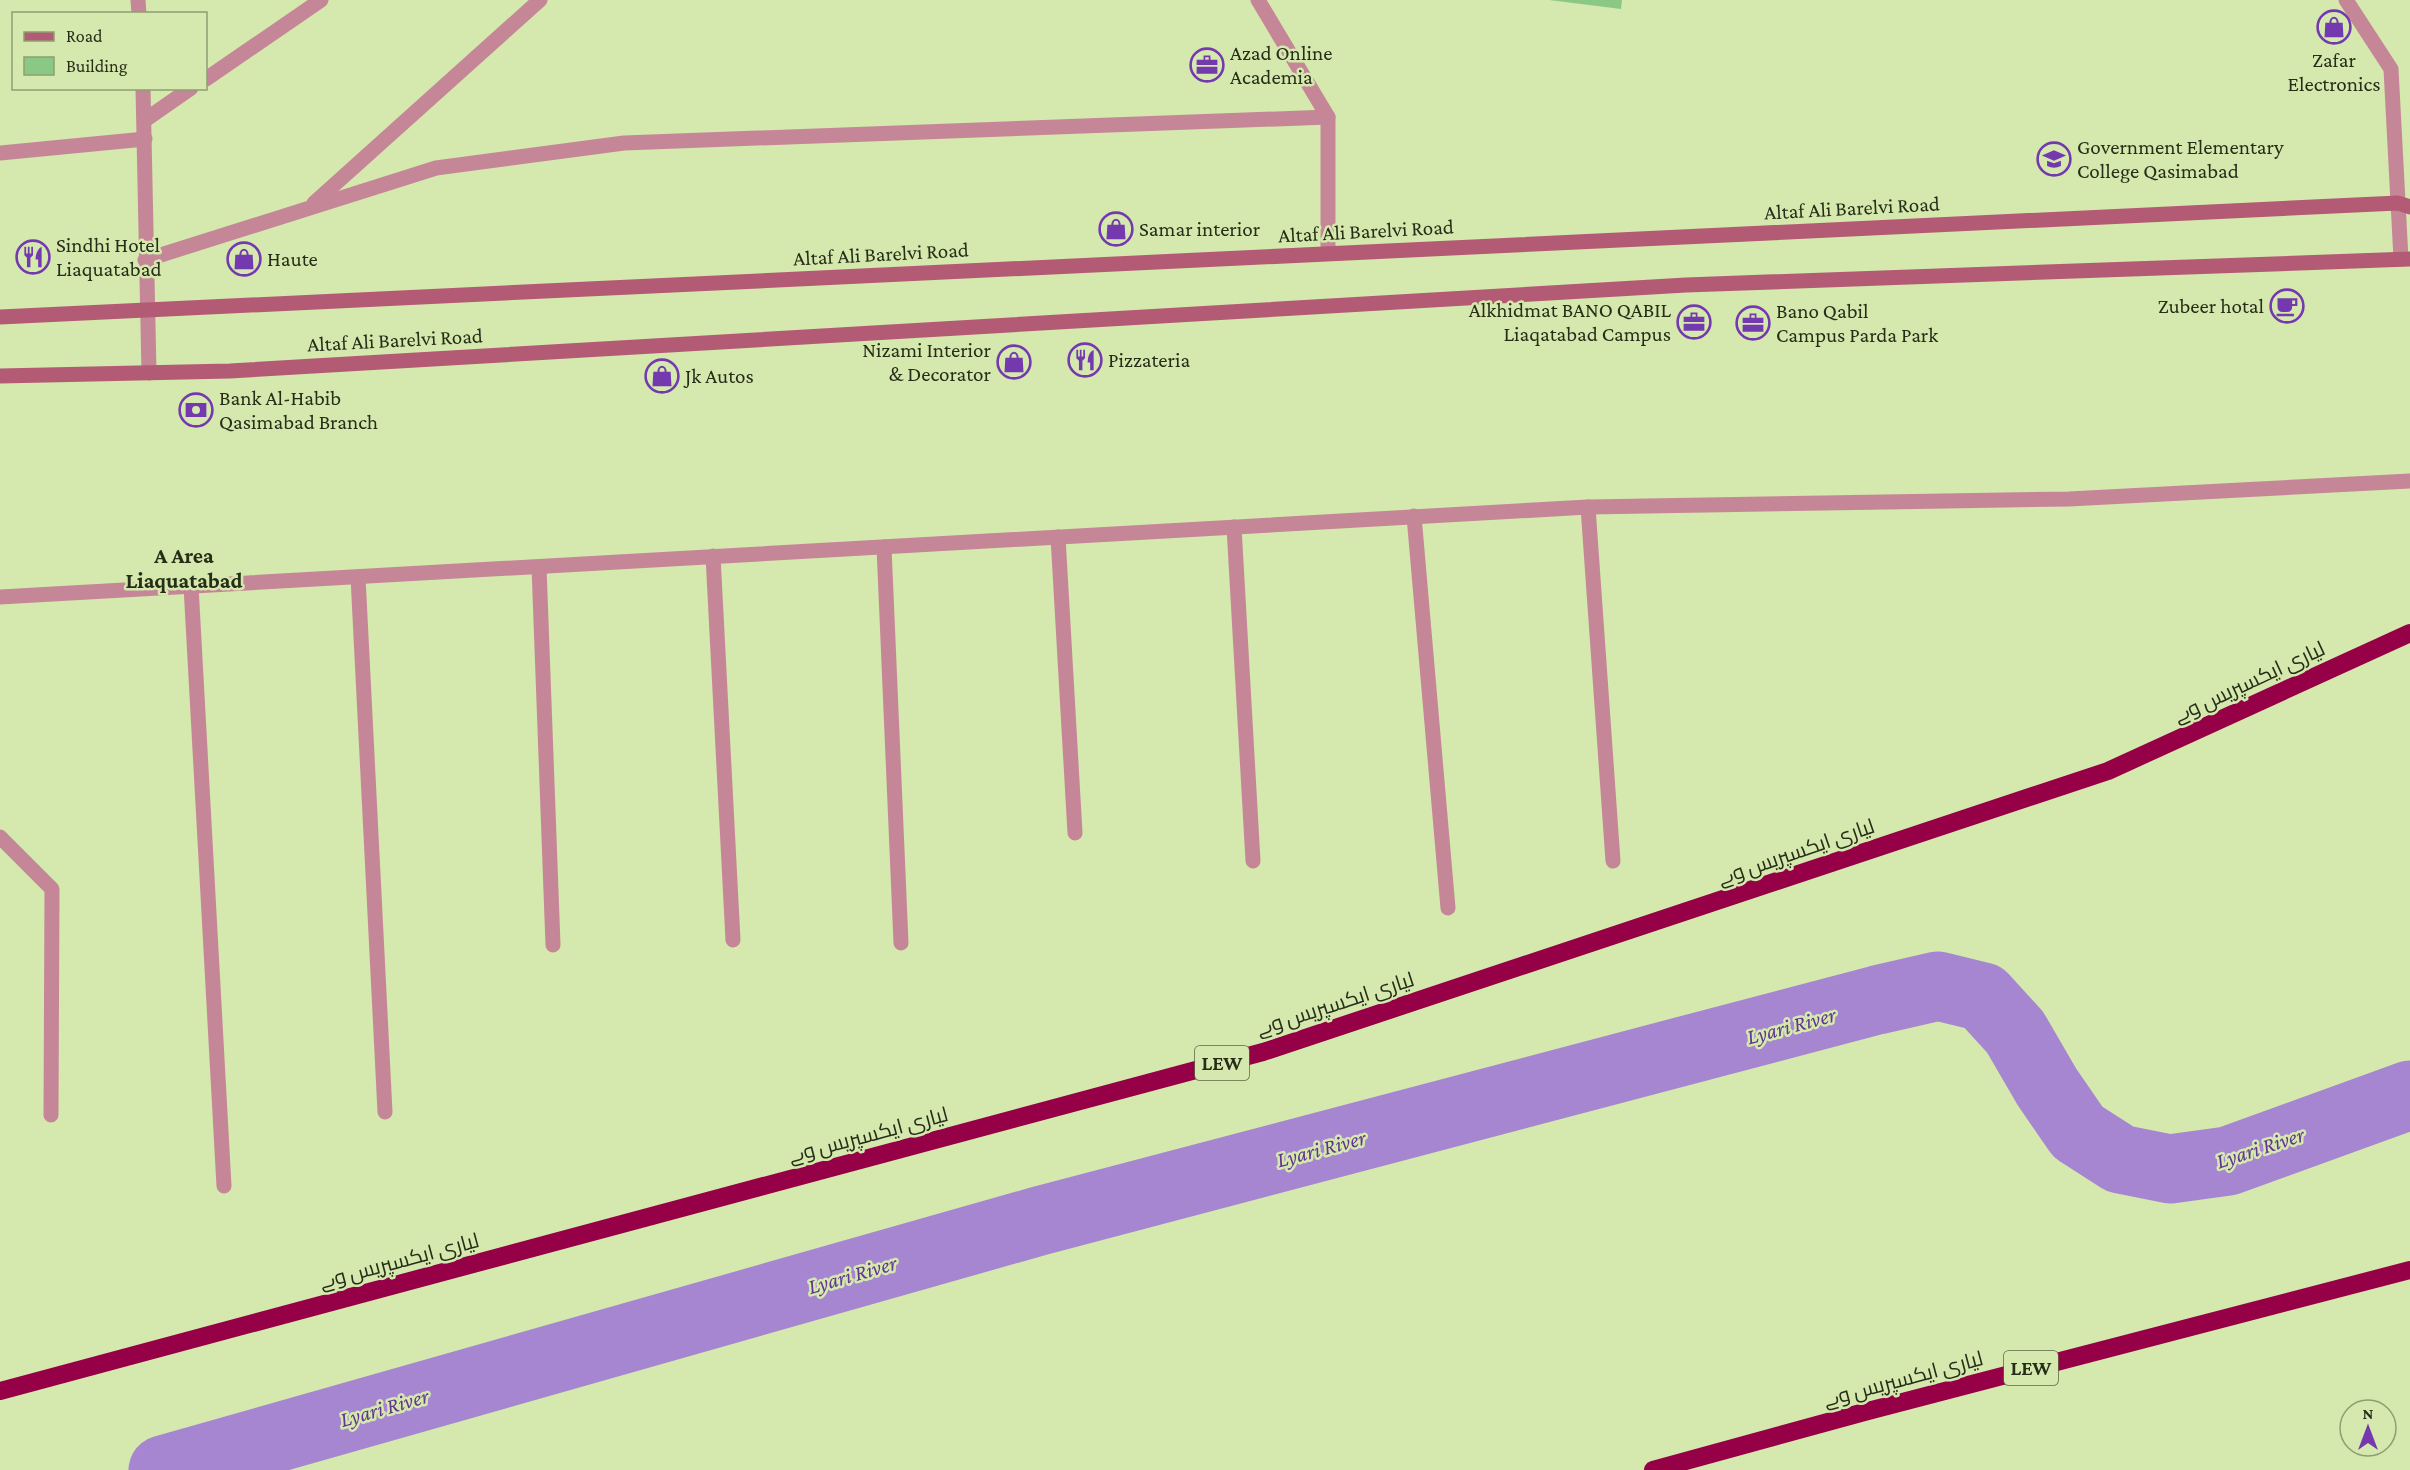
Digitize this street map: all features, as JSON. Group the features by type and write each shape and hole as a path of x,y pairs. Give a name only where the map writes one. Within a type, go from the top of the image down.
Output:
{"highway":[{"name":"لیاری ایکسپریس وے","path":"0,1391 1263,1052 2108,771 2410,633"},
{"name":"لیاری ایکسپریس وے","path":"1653,1470 1868,1411 2410,1270"}],"main road":[{"name":"Altaf Ali Barelvi Road","path":"0,317 1328,253 2404,205"},
{"name":"Altaf Ali Barelvi Road","path":"0,376 230,371 1686,285 2406,259"}],"street":[{"path":"207,78 321,0"},
{"path":"310,207 540,0"},
{"path":"1258,0 1328,117 1328,253"},
{"path":"2346,0 2391,69 2404,205 2406,259"},
{"path":"143,90 149,372"},
{"path":"145,120 188,90"},
{"path":"145,260 436,168 624,143 1328,117"},
{"path":"0,153 145,139"},
{"path":"0,597 1588,507 2069,499 2410,480"},
{"path":"1588,507 1613,861"},
{"path":"1414,516 1448,908"},
{"path":"1234,527 1253,861"},
{"path":"1058,537 1075,833"},
{"path":"884,547 901,943"},
{"path":"713,556 733,940"},
{"path":"539,567 553,945"},
{"path":"358,577 385,1112"},
{"path":"191,586 224,1186"},
{"path":"0,837 52,889 51,1115"}],"building":[{"path":"1549,0 1622,0 1621,9"}],"waterway":[{"name":"Lyari River","path":"163,1470 1039,1221 1877,1000 1938,986 1983,997 2015,1032 2047,1087 2078,1132 2120,1159 2170,1169 2228,1161 2410,1095"}],"place":[{"name":"Zafar Electronics","path":"2334,27"},
{"name":"Azad Online Academia","path":"1207,65"},
{"name":"Government Elementary College Qasimabad","path":"2054,159"},
{"name":"Samar interior","path":"1116,229"},
{"name":"Sindhi Hotel Liaquatabad","path":"33,257"},
{"name":"Haute","path":"244,259"},
{"name":"Zubeer hotal","path":"2287,306"},
{"name":"Alkhidmat BANO QABIL Liaqatabad Campus","path":"1694,322"},
{"name":"Bano Qabil Campus Parda Park","path":"1753,323"},
{"name":"Pizzateria","path":"1085,360"},
{"name":"Nizami Interior & Decorator","path":"1014,362"},
{"name":"Jk Autos","path":"662,376"},
{"name":"Bank Al-Habib Qasimabad Branch","path":"196,410"}],"district":[{"name":"A Area Liaquatabad","path":"184,568"}]}
